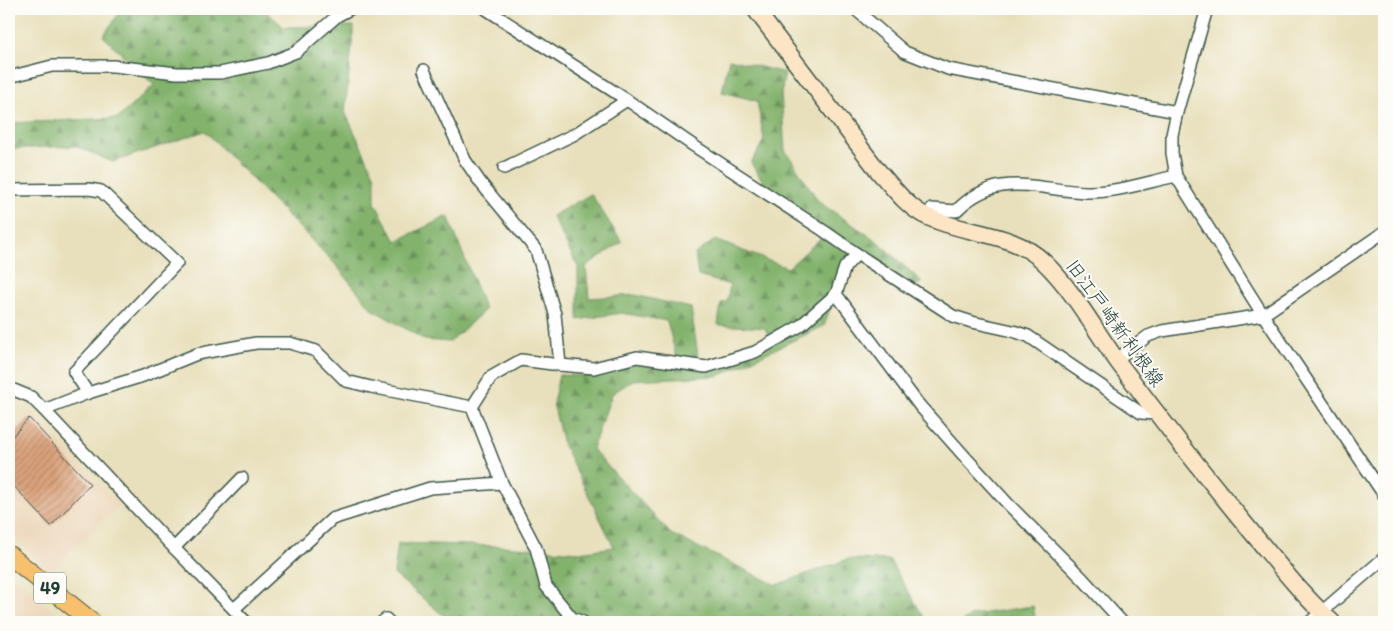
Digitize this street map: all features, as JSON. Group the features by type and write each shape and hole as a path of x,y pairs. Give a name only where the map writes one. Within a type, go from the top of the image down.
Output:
{"main road":[{"name":"49","path":"9,555 92,622"}],"street":[{"path":"9,77 52,66 113,66 177,73 220,73 268,63 296,52 337,16 350,9"},
{"path":"486,9 628,100 694,146 953,316 1028,336 1141,413 1157,414"},
{"name":"旧江戸崎新利根線","path":"755,9 879,172 912,207 925,216 946,224 1008,240 1029,249 1060,278 1116,360 1157,414 1321,619"},
{"path":"1207,9 1172,135 1172,153 1176,176 1263,315 1384,495"},
{"path":"858,10 905,52 948,69 1177,112"},
{"path":"424,70 465,160 480,182 536,250 555,314 560,366"},
{"path":"504,168 575,134 628,100"},
{"path":"925,216 932,209 956,211 967,201 999,186 1025,185 1087,192 1117,189 1176,176"},
{"path":"9,190 89,189 101,191 177,263 74,372 88,393"},
{"path":"1116,360 1148,336 1162,331 1263,315 1384,232"},
{"path":"472,407 491,377 521,360 560,366 594,368 637,357 706,367 755,352 800,326 836,294 845,267 857,254"},
{"path":"836,294 919,404 966,458 1122,622"},
{"path":"44,410 88,393 143,376 197,354 256,343 290,343 316,351 346,381 370,388 472,407"},
{"path":"9,388 31,397 246,622"},
{"path":"472,407 502,483 536,548 546,586 572,618 583,622"},
{"path":"174,548 242,478"},
{"path":"234,609 332,519 430,488 502,483"},
{"path":"1321,619 1384,558"},
{"path":"382,622 386,619 389,622"}],"shaded area":[{"path":"30,412 119,505 48,573 9,533 9,434"},
{"path":"9,574 67,622 9,622"}],"green space":[{"path":"117,9 162,9 165,12 169,9 263,9 284,27 354,26 345,112 375,176 375,203 396,241 448,216 485,310 450,342 425,340 372,309 335,264 205,131 113,162 75,146 9,149 9,123 118,118 154,85 103,36 120,12"},
{"path":"729,59 785,73 781,94 785,150 819,202 877,241 922,282 907,293 857,255 845,267 824,326 718,376 633,380 612,394 592,449 671,534 776,585 848,559 889,560 927,622 518,622 508,615 501,622 451,622 394,574 398,543 502,546 579,552 614,547 563,444 553,403 559,375 591,376 641,358 679,367 667,321 621,313 578,320 578,267 552,216 591,194 622,242 586,266 589,298 635,295 691,308 700,369 772,344 765,328 718,325 721,303 727,302 730,285 698,276 695,254 715,240 788,268 823,236 776,202 751,163 764,140 757,101 722,92"},
{"path":"1033,606 1036,622 961,622 972,615"}],"building":[{"path":"29,418 90,484 51,526 9,481 9,440"}]}
